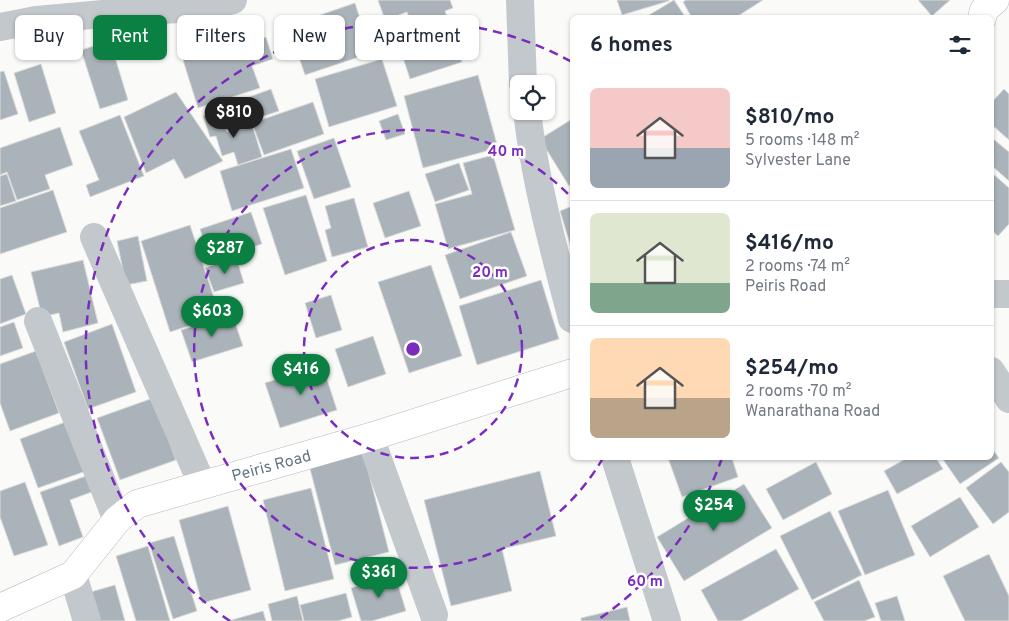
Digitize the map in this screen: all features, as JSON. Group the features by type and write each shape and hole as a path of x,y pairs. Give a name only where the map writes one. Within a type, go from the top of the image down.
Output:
{"street":[{"path":"0,27 36,20 205,8 233,0"},
{"path":"520,0 523,75"},
{"path":"983,15 984,10 995,0"},
{"path":"528,120 531,150 546,222 570,312"},
{"path":"94,237 202,484"},
{"path":"994,294 1009,294"},
{"path":"38,321 117,520"},
{"name":"Peiris Road","path":"0,608 73,575 117,520 137,504 370,437 570,374"},
{"path":"994,376 1009,399"},
{"path":"370,437 434,615"},
{"path":"615,460 667,621"},
{"path":"73,575 87,621"}],"building":[{"path":"378,0 450,0 453,8 445,11 446,15 408,15 407,12 399,15 383,15"},
{"path":"617,0 669,0 669,1 622,15"},
{"path":"674,0 684,15 649,15"},
{"path":"686,0 763,0 740,15 690,15 683,2"},
{"path":"918,0 950,0 933,15"},
{"path":"355,3 359,15 355,15 355,58 305,75 300,60 345,60 345,15 320,15"},
{"path":"266,37 273,59 252,66 260,88 198,108 183,60 264,60 264,38"},
{"path":"93,46 93,60 116,60 128,100 100,109 83,56 83,49"},
{"path":"382,60 397,106 329,127 315,79"},
{"path":"404,60 461,60 462,62 410,79"},
{"path":"41,64 56,113 29,122 14,73"},
{"path":"4,71 18,114 0,120 0,72"},
{"path":"478,75 498,148 423,168 404,96"},
{"path":"271,89 279,111 232,127 224,106"},
{"path":"1004,89 1009,94 1009,140 994,127 994,100"},
{"path":"176,92 223,161 185,179 174,159 146,173 124,117"},
{"path":"313,102 324,134 264,155 252,123"},
{"path":"220,111 227,132 252,124 262,157 238,165 234,152 222,156 216,136 210,137 203,116"},
{"path":"398,114 405,134 386,140 379,121"},
{"path":"120,115 144,176 90,197 86,185 99,180 79,131"},
{"path":"570,120 569,186 540,139"},
{"path":"60,127 73,165 45,175 50,189 17,200 7,172 0,175 0,148"},
{"path":"334,138 351,187 314,199 297,151"},
{"path":"994,140 1009,152 1009,181 994,168"},
{"path":"291,149 304,188 232,211 220,171"},
{"path":"493,155 515,230 448,249 435,204 472,194 463,163"},
{"path":"459,163 469,190 435,202 425,174"},
{"path":"7,174 16,201 0,206 0,176"},
{"path":"994,175 1009,188 1009,224 998,236 994,233"},
{"path":"53,190 67,232 0,254 0,208"},
{"path":"409,191 421,226 385,238 373,203"},
{"path":"306,195 327,261 285,275 263,208"},
{"path":"354,198 368,247 332,257 325,230 331,228 325,206"},
{"path":"570,207 570,244 560,211"},
{"path":"251,212 262,244 210,260 200,229"},
{"path":"190,225 220,316 170,332 141,241"},
{"path":"511,232 527,276 460,299 445,255"},
{"path":"138,236 147,281 126,285 117,241"},
{"path":"236,257 244,283 214,292 205,268"},
{"path":"83,260 98,323 63,332 59,313 42,317 31,272"},
{"path":"431,265 462,356 409,373 378,282"},
{"path":"12,275 26,314 0,324 0,279"},
{"path":"541,280 559,339 477,365 459,306"},
{"path":"331,295 342,330 316,338 305,303"},
{"path":"232,314 243,346 192,362 181,330"},
{"path":"14,322 23,348 0,356 0,327"},
{"path":"112,324 136,392 88,409 64,342"},
{"path":"373,336 386,374 348,387 335,349"},
{"path":"36,351 59,413 10,431 0,403 0,364"},
{"path":"322,364 337,410 280,428 265,383"},
{"path":"153,398 176,460 120,480 97,418"},
{"path":"68,421 86,471 38,488 20,439"},
{"path":"363,451 389,552 335,565 309,465"},
{"path":"994,451 999,458 960,484 943,460 994,460"},
{"path":"669,460 733,460 738,477 682,497"},
{"path":"903,460 937,460 943,469 897,494 884,471"},
{"path":"816,462 832,494 783,520 766,489"},
{"path":"1001,462 1009,472 1009,512 993,524 966,488"},
{"path":"540,471 556,536 502,549 512,591 451,606 424,500"},
{"path":"92,474 97,490 70,500 83,537 59,546 40,492"},
{"path":"25,482 48,545 14,556 0,517 0,491"},
{"path":"744,484 772,528 684,581 657,537"},
{"path":"311,488 334,579 285,591 263,500"},
{"path":"888,490 915,555 865,575 838,511"},
{"path":"960,497 979,527 930,557 911,526"},
{"path":"228,506 251,590 202,603 179,520"},
{"path":"830,511 862,575 812,600 780,536"},
{"path":"174,536 197,611 173,619 149,543"},
{"path":"148,546 170,621 136,621 116,556"},
{"path":"776,549 799,589 741,621 718,621 701,590"},
{"path":"989,554 1009,596 1009,621 965,621 943,576"},
{"path":"395,575 406,611 372,621 361,621 351,588"},
{"path":"859,580 875,617 864,621 824,621 814,602"},
{"path":"115,585 125,621 94,621 87,593"},
{"path":"346,593 352,617 338,621 304,621 300,605"},
{"path":"297,596 303,621 272,621 268,604"},
{"path":"897,596 905,621 881,621 875,603"},
{"path":"627,607 630,621 581,621 581,618"},
{"path":"263,611 266,621 228,621"}]}
